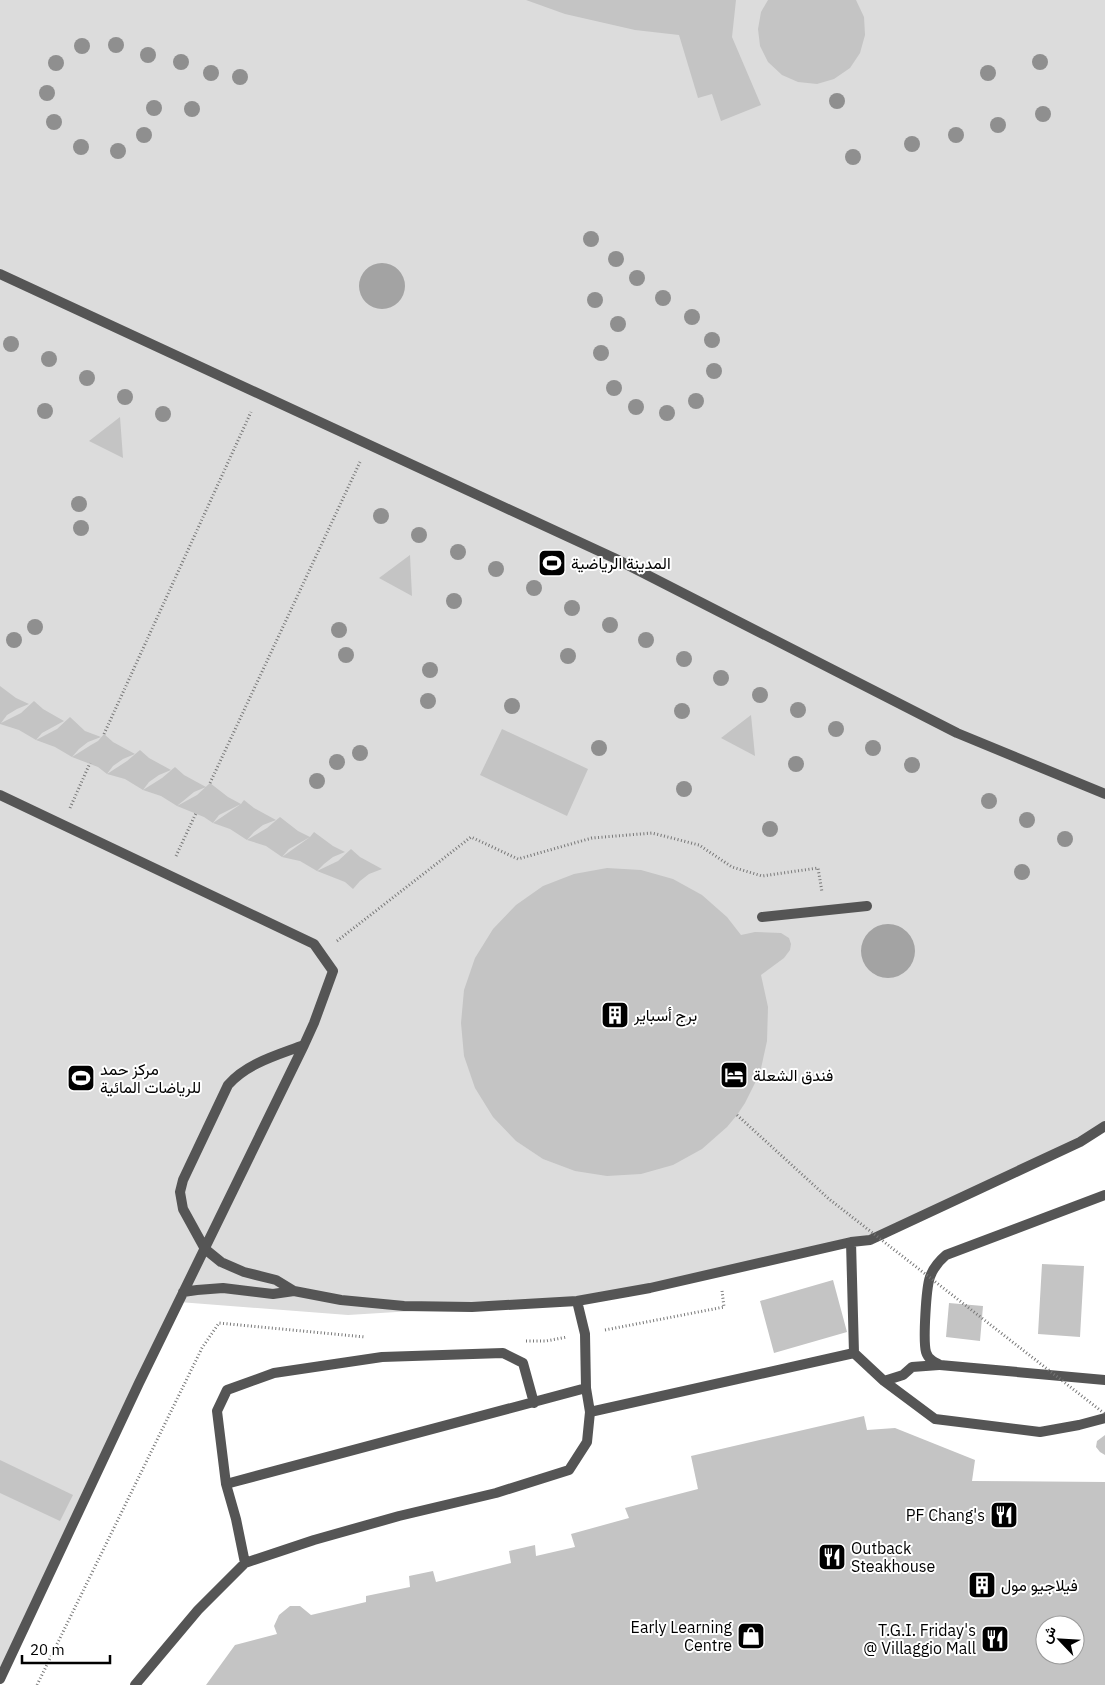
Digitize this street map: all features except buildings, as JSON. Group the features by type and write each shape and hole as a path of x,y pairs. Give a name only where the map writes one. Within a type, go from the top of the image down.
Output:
{"lane":[{"path":"0,274 614,558 957,733 1105,794"},
{"path":"0,795 314,944 333,971 314,1024 131,1401 0,1679"},
{"path":"762,917 867,906"},
{"path":"294,1291 276,1280 244,1272 221,1262 205,1249 183,1208 180,1192 183,1180 222,1095 236,1076 245,1069 304,1045"},
{"path":"184,1292 223,1288 273,1294 294,1291 341,1300 404,1306 472,1307 577,1301 650,1288 851,1242 870,1240 1080,1142 1105,1126"},
{"path":"940,1365 930,1360 926,1352 925,1340 928,1284 930,1276 940,1261 946,1255 1105,1195"},
{"path":"851,1242 854,1354 884,1381 935,1419 1040,1432 1105,1418"},
{"path":"135,1685 198,1610 245,1563 314,1540 399,1516 496,1493 569,1470 587,1442 590,1412 586,1388 585,1334 577,1301"},
{"path":"245,1563 236,1519 226,1484 217,1411 227,1390 274,1373 382,1357 503,1353 523,1363 534,1403"},
{"path":"590,1412 854,1354"},
{"path":"884,1381 903,1374 912,1367 940,1365 1105,1380"},
{"path":"226,1484 586,1388"}],"path":[{"path":"104,734 259,394"},
{"path":"210,783 368,444"},
{"path":"62,824 90,763"},
{"path":"167,875 196,813"},
{"path":"321,954 471,837 518,859 592,838 652,833 699,846 732,867 762,876 818,868 826,910"},
{"path":"737,1115 829,1199 1105,1414"},
{"path":"517,1341 546,1341 724,1308 720,1272"},
{"path":"37,1685 202,1348 219,1323 370,1338"}],"shaded area":[{"name":"المدينة الرياضية","path":"0,0 1105,0 1105,1126 870,1240 577,1301 348,1315 179,1302 0,1679"},
{"path":"382,263 395,267 401,273 405,286 401,299 395,305 382,309 369,305 363,299 359,286 363,273 369,267"},
{"path":"883,924 893,924 903,928 911,936 915,951 911,966 903,974 893,978 883,978 873,974 865,966 861,956 861,946 865,936 873,928"}],"place":[{"name":"المدينة الرياضية","path":"552,563"},
{"name":"برج أسباير","path":"615,1015"},
{"name":"فندق الشعلة","path":"734,1075"},
{"name":"مركز حمد للرياضات المائية","path":"81,1078"},
{"name":"PF Chang's","path":"1004,1515"},
{"name":"Outback Steakhouse","path":"832,1557"},
{"name":"فيلاجيو مول","path":"982,1585"},
{"name":"Early Learning Centre","path":"751,1636"},
{"name":"T.G.I. Friday's @ Villaggio Mall","path":"995,1639"}]}
